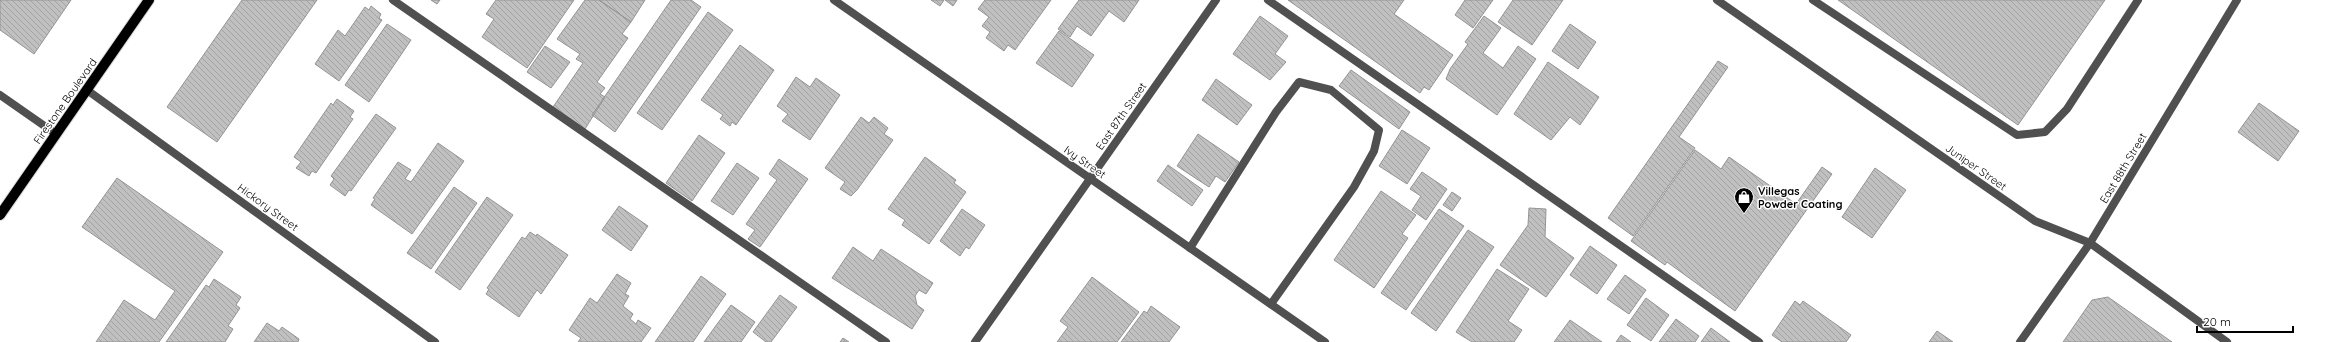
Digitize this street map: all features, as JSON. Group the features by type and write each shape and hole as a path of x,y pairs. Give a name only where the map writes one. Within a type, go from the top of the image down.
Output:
{"main road":[{"name":"Firestone Boulevard","path":"0,215 149,0"}],"street":[{"path":"393,0 886,342"},
{"name":"Ivy Street","path":"834,0 1325,342"},
{"name":"East 87th Street","path":"975,342 1216,0"},
{"path":"1268,0 1759,342"},
{"name":"Juniper Street","path":"1717,0 2035,221 2090,243 2227,342"},
{"path":"1813,0 2017,135 2045,132 2067,110 2138,0"},
{"name":"East 88th Street","path":"2020,342 2090,243 2237,0"},
{"path":"1190,248 1276,112 1299,82 1331,90 1379,130 1374,151 1354,188 1271,304"},
{"name":"Hickory Street","path":"87,90 435,342"},
{"path":"0,95 56,134"}],"building":[{"path":"0,0 71,0 34,54 0,30"},
{"path":"242,0 317,0 217,142 167,107"},
{"path":"431,0 440,0 437,4"},
{"path":"496,0 574,0 527,68 482,37 494,19 486,14"},
{"path":"585,0 599,0 631,22 622,34 628,38 597,82 605,88 600,94 605,97 585,129 553,107 583,63 576,59 580,54 557,39"},
{"path":"599,0 645,0 631,22"},
{"path":"671,0 691,0 701,7 615,132 592,115"},
{"path":"931,0 944,0 940,6"},
{"path":"945,0 957,0 953,6"},
{"path":"985,0 1051,0 1015,50 1008,45 1004,51 986,38 990,32 982,26 989,17 978,9"},
{"path":"1079,0 1139,0 1124,22 1109,11 1091,36 1077,26 1070,37 1058,29"},
{"path":"1288,0 1404,0 1394,14 1453,55 1429,90 1424,87 1420,93"},
{"path":"1465,0 1493,0 1473,28 1455,15"},
{"path":"1513,0 1563,0 1532,45 1498,22"},
{"path":"1838,0 2105,0 2018,125"},
{"path":"371,6 381,14 379,18 382,20 339,81 315,64 338,30 345,36 365,7 369,10"},
{"path":"708,12 733,30 662,130 637,113"},
{"path":"1260,16 1288,36 1275,54 1286,62 1270,80 1233,54"},
{"path":"1484,16 1501,28 1483,53 1503,68 1518,46 1536,59 1497,115 1446,79 1450,69 1468,44 1465,42"},
{"path":"387,24 411,40 369,102 345,85"},
{"path":"1570,24 1596,42 1578,69 1552,51"},
{"path":"1059,31 1094,55 1072,87 1036,63"},
{"path":"740,45 774,70 736,125 732,122 730,126 720,119 723,115 701,100"},
{"path":"545,46 570,62 551,88 527,72"},
{"path":"1718,61 1728,67 1679,137 1695,148 1633,236 1608,218"},
{"path":"1548,62 1599,97 1580,125 1570,117 1551,140 1514,114"},
{"path":"1351,70 1410,112 1399,129 1339,86"},
{"path":"796,77 810,87 816,78 840,95 810,140 782,121 788,114 777,106"},
{"path":"1216,79 1252,105 1237,125 1202,100"},
{"path":"337,99 354,111 350,117 353,119 316,173 312,171 309,176 296,168 301,162 294,157 331,103 333,105"},
{"path":"2259,103 2299,131 2278,161 2238,132"},
{"path":"376,114 396,128 351,191 349,190 345,196 330,185 334,179 331,176"},
{"path":"861,117 869,123 874,117 888,128 884,134 893,140 851,196 840,189 845,182 825,168"},
{"path":"1402,130 1430,148 1407,184 1379,166"},
{"path":"1198,134 1239,162 1225,182 1216,176 1209,187 1177,166"},
{"path":"699,135 725,153 692,201 666,183"},
{"path":"438,143 464,161 412,234 371,205 375,199 373,198 398,162 411,170 405,179 411,182"},
{"path":"1695,150 1721,169 1729,157 1796,204 1822,167 1832,174 1735,311 1667,262 1665,265 1631,241"},
{"path":"925,157 956,180 954,183 966,192 929,244 902,225 905,220 888,209"},
{"path":"779,159 808,179 760,247 748,239 755,230 746,224 777,180 769,174"},
{"path":"737,163 759,178 733,215 711,201"},
{"path":"1168,165 1203,190 1192,206 1157,181"},
{"path":"1875,168 1906,190 1872,238 1842,217"},
{"path":"1422,172 1447,189 1426,220 1412,210 1421,196 1410,189"},
{"path":"117,178 223,252 159,342 96,342 124,300 155,320 175,291 82,227"},
{"path":"454,187 477,203 431,269 407,253"},
{"path":"1381,191 1416,215 1402,234 1408,238 1374,288 1334,260"},
{"path":"1452,192 1461,198 1452,211 1443,205"},
{"path":"487,197 513,215 460,290 435,272"},
{"path":"619,206 648,226 631,251 602,230"},
{"path":"1529,208 1546,209 1545,237 1574,258 1546,297 1500,265 1528,225"},
{"path":"962,209 985,225 969,249 966,247 960,256 940,241"},
{"path":"1439,209 1464,226 1406,310 1381,293"},
{"path":"1468,230 1494,247 1436,331 1411,313"},
{"path":"530,232 536,236 537,234 568,255 541,294 537,290 519,317 486,294 489,289 487,288 522,237 525,239"},
{"path":"1590,246 1617,265 1597,294 1570,275"},
{"path":"853,247 873,261 881,249 933,283 926,294 919,290 915,296 917,305 924,310 912,329 832,278"},
{"path":"1497,269 1529,289 1508,321 1522,330 1514,342 1472,342 1456,332"},
{"path":"617,274 631,283 625,294 629,296 623,306 633,314 630,319 636,324 638,320 651,328 641,342 578,342 581,338 569,330 590,298 597,303"},
{"path":"1625,275 1646,290 1629,314 1607,299"},
{"path":"701,276 726,294 693,342 655,342"},
{"path":"1092,277 1139,312 1117,342 1057,342 1068,327 1060,321"},
{"path":"214,279 241,297 236,305 240,308 228,326 233,329 225,342 166,342 206,285 209,287"},
{"path":"780,295 797,307 771,342 766,342 753,332"},
{"path":"2108,297 2172,342 2063,342 2092,300"},
{"path":"1646,298 1669,315 1651,341 1627,325"},
{"path":"1795,301 1800,305 1803,301 1851,335 1846,342 1782,342 1772,335"},
{"path":"731,305 755,322 741,342 704,342"},
{"path":"1151,306 1180,327 1169,342 1121,342 1144,311 1147,313"},
{"path":"1676,319 1699,336 1695,342 1659,342"},
{"path":"1570,320 1602,342 1554,342"},
{"path":"267,323 279,331 282,327 299,339 298,342 254,342"},
{"path":"1711,328 1730,342 1701,342"},
{"path":"1937,331 1953,342 1929,342"},
{"path":"1621,335 1631,342 1616,342"},
{"path":"843,338 849,342 840,342"}],"place":[{"name":"Villegas Powder Coating","path":"1744,214"}]}
